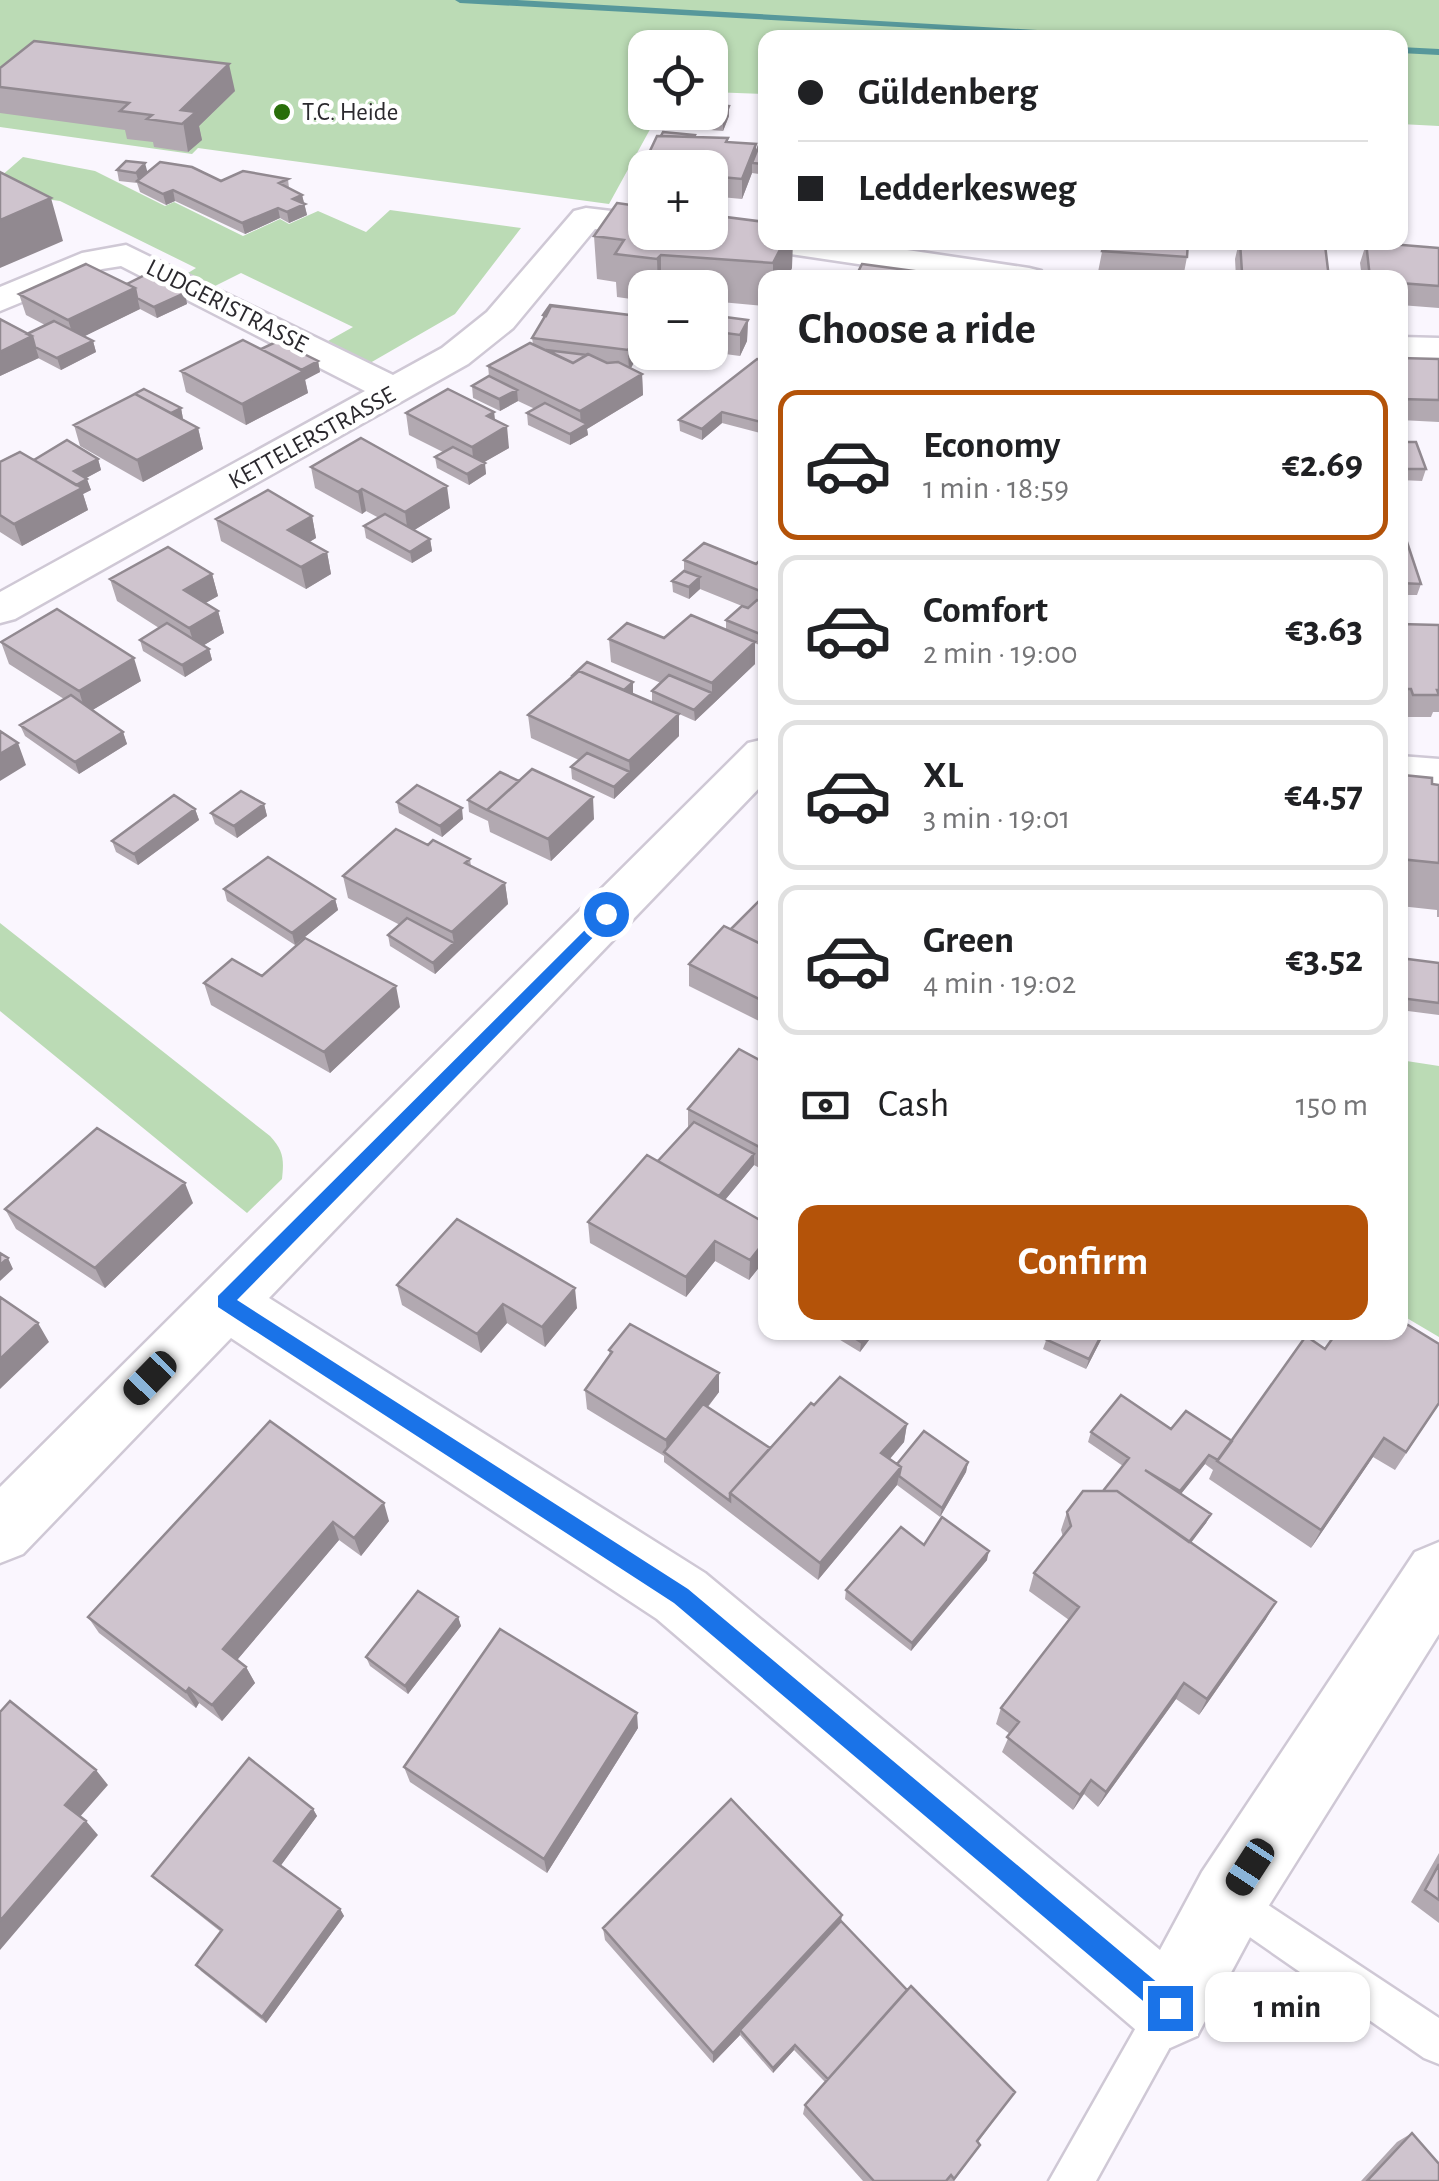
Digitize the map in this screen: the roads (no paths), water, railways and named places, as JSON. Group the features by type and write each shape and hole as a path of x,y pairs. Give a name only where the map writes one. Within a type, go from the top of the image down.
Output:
{"street":[{"name":"KETTELERSTRASSE","path":"0,610 456,356 500,320 586,218 628,223"},
{"path":"828,250 971,270"},
{"name":"LUDGERISTRASSE","path":"0,300 94,260 111,254 126,255 395,391"},
{"path":"1408,348 1439,348"},
{"path":"0,1532 758,761"},
{"path":"1408,773 1439,775"},
{"path":"225,1302 681,1596 1170,2008 1228,1899 1439,1574"}],"lane":[{"path":"1228,1899 1439,2043"},
{"path":"1072,2181 1170,2008"}],"waterway":[{"path":"460,0 1020,30"},
{"path":"1408,50 1439,52"}],"place":[{"name":"T.C. Heide","path":"282,112"}]}
